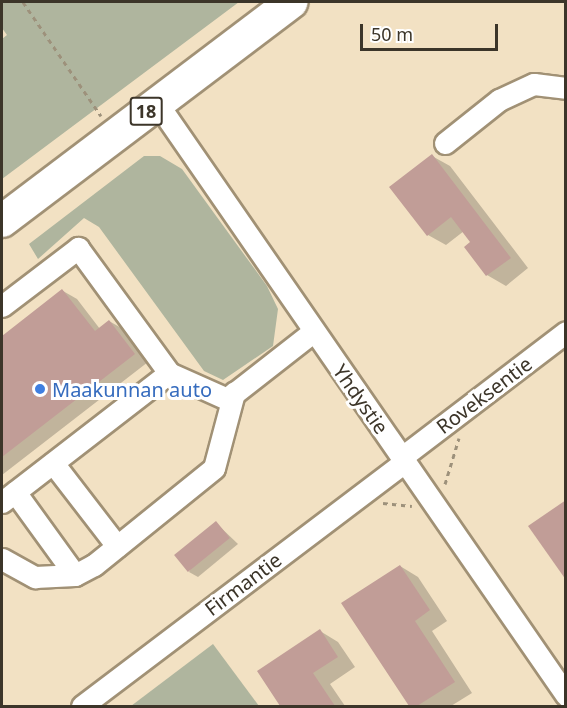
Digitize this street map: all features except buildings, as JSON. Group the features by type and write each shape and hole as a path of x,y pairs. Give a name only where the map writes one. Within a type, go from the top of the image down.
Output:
{"highway":[{"name":"18","path":"2,221 292,2"}],"street":[{"path":"445,143 499,100 534,84 566,88"},
{"name":"Yhdystie","path":"157,103 566,694"},
{"path":"2,306 78,248 169,374 227,399 314,331"},
{"name":"Roveksentie","path":"403,460 566,332"},
{"path":"75,575 8,497 169,374"},
{"path":"2,559 35,577 75,575 117,546 214,468 234,393"},
{"name":"Firmantie","path":"82,706 403,460"},
{"path":"53,463 117,546"}],"path":[{"path":"23,2 114,135"}],"green space":[{"path":"2,2 239,2 2,179 2,39 7,35 2,28"},
{"path":"144,156 160,156 182,169 267,286 278,309 273,346 223,380 204,371 99,227 84,218 38,259 29,244"},
{"path":"213,644 259,706 131,706"}],"place":[{"name":"Maakunnan auto","path":"40,389"}]}
